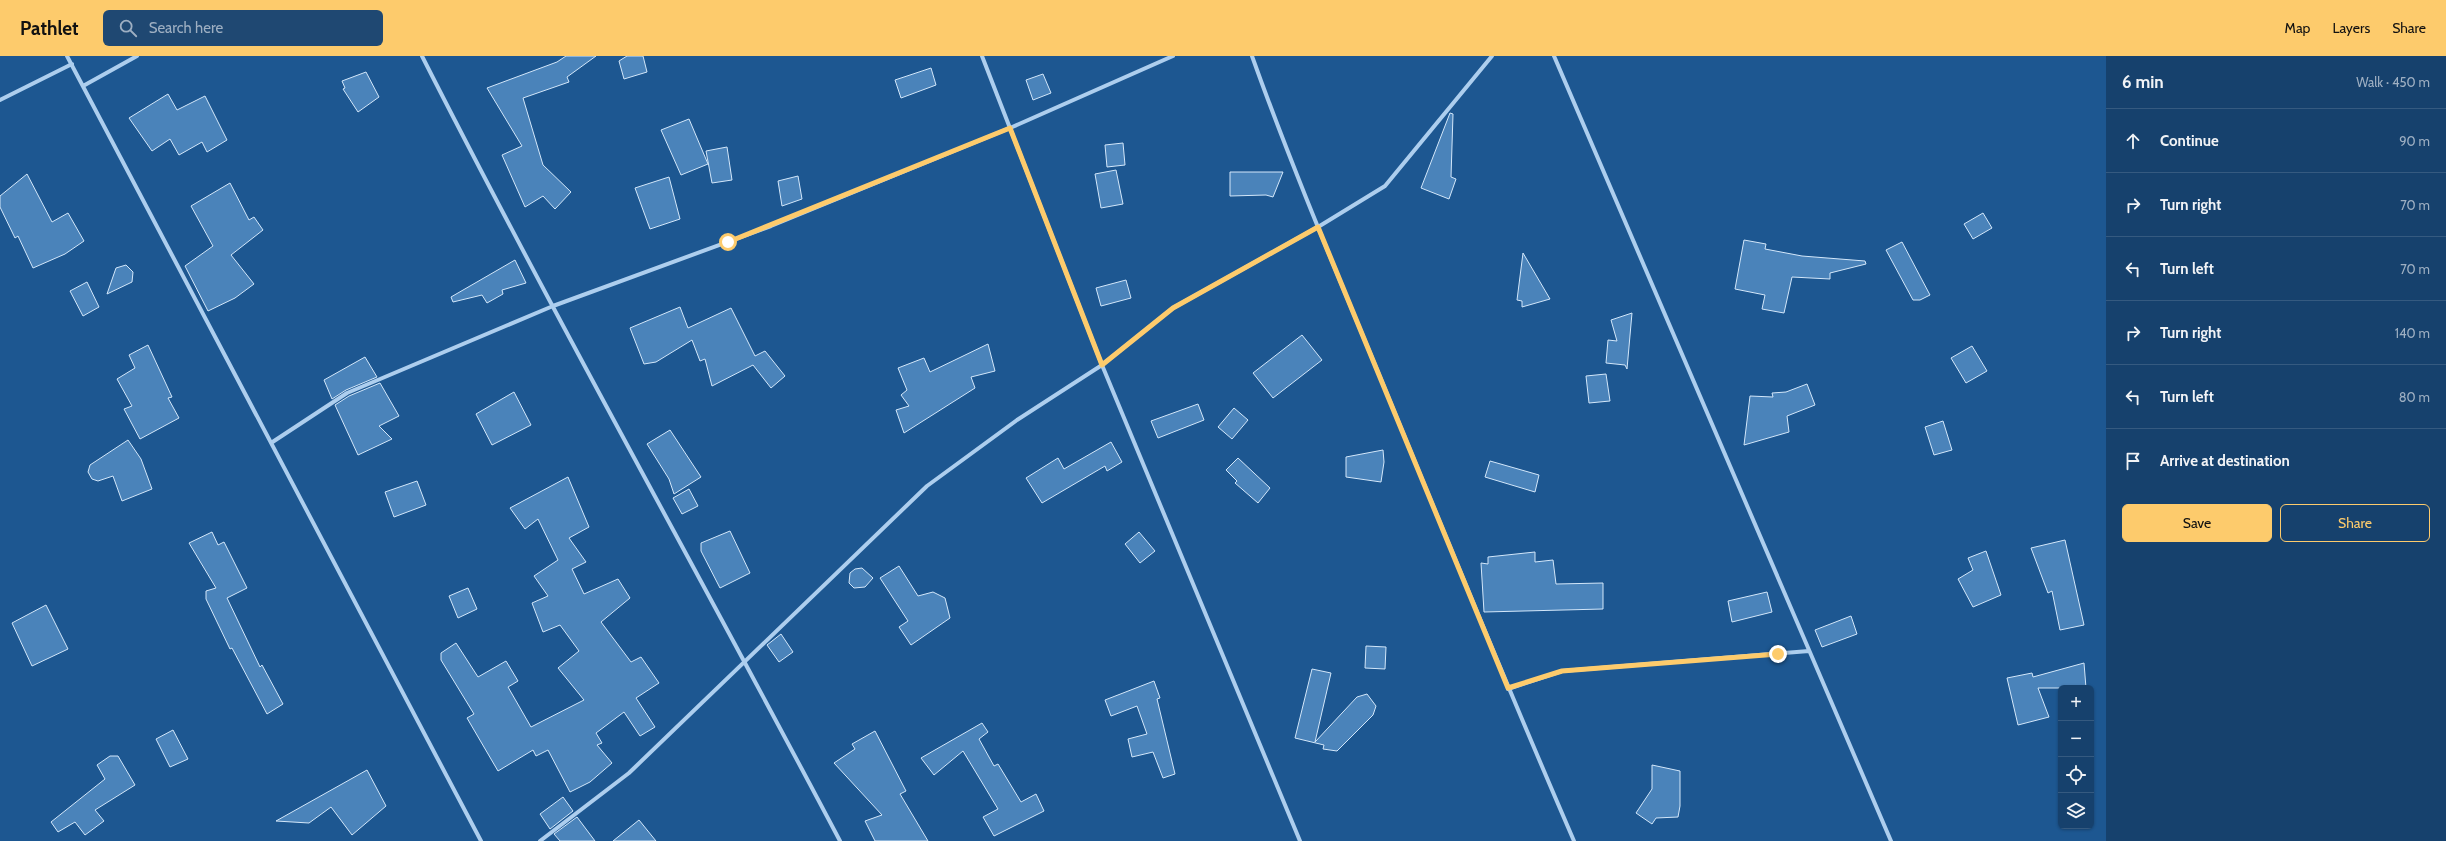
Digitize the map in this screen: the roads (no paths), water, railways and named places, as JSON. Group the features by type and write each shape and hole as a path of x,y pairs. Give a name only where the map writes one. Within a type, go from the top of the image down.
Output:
{"street":[{"path":"67,56 481,841"},
{"path":"83,86 137,56"},
{"path":"422,56 502,214 744,659 840,841"},
{"path":"982,56 1102,365 1300,841"},
{"path":"271,443 347,393 553,306 772,226 1010,128 1173,56"},
{"path":"1252,56 1277,126 1318,227 1508,688 1574,841"},
{"path":"540,841 629,773 744,659 927,486 1017,420 1102,365 1173,308 1318,227 1385,186 1492,56"},
{"path":"1554,56 1891,841"},
{"path":"0,100 72,64"},
{"path":"1508,688 1562,671 1809,651"}]}
